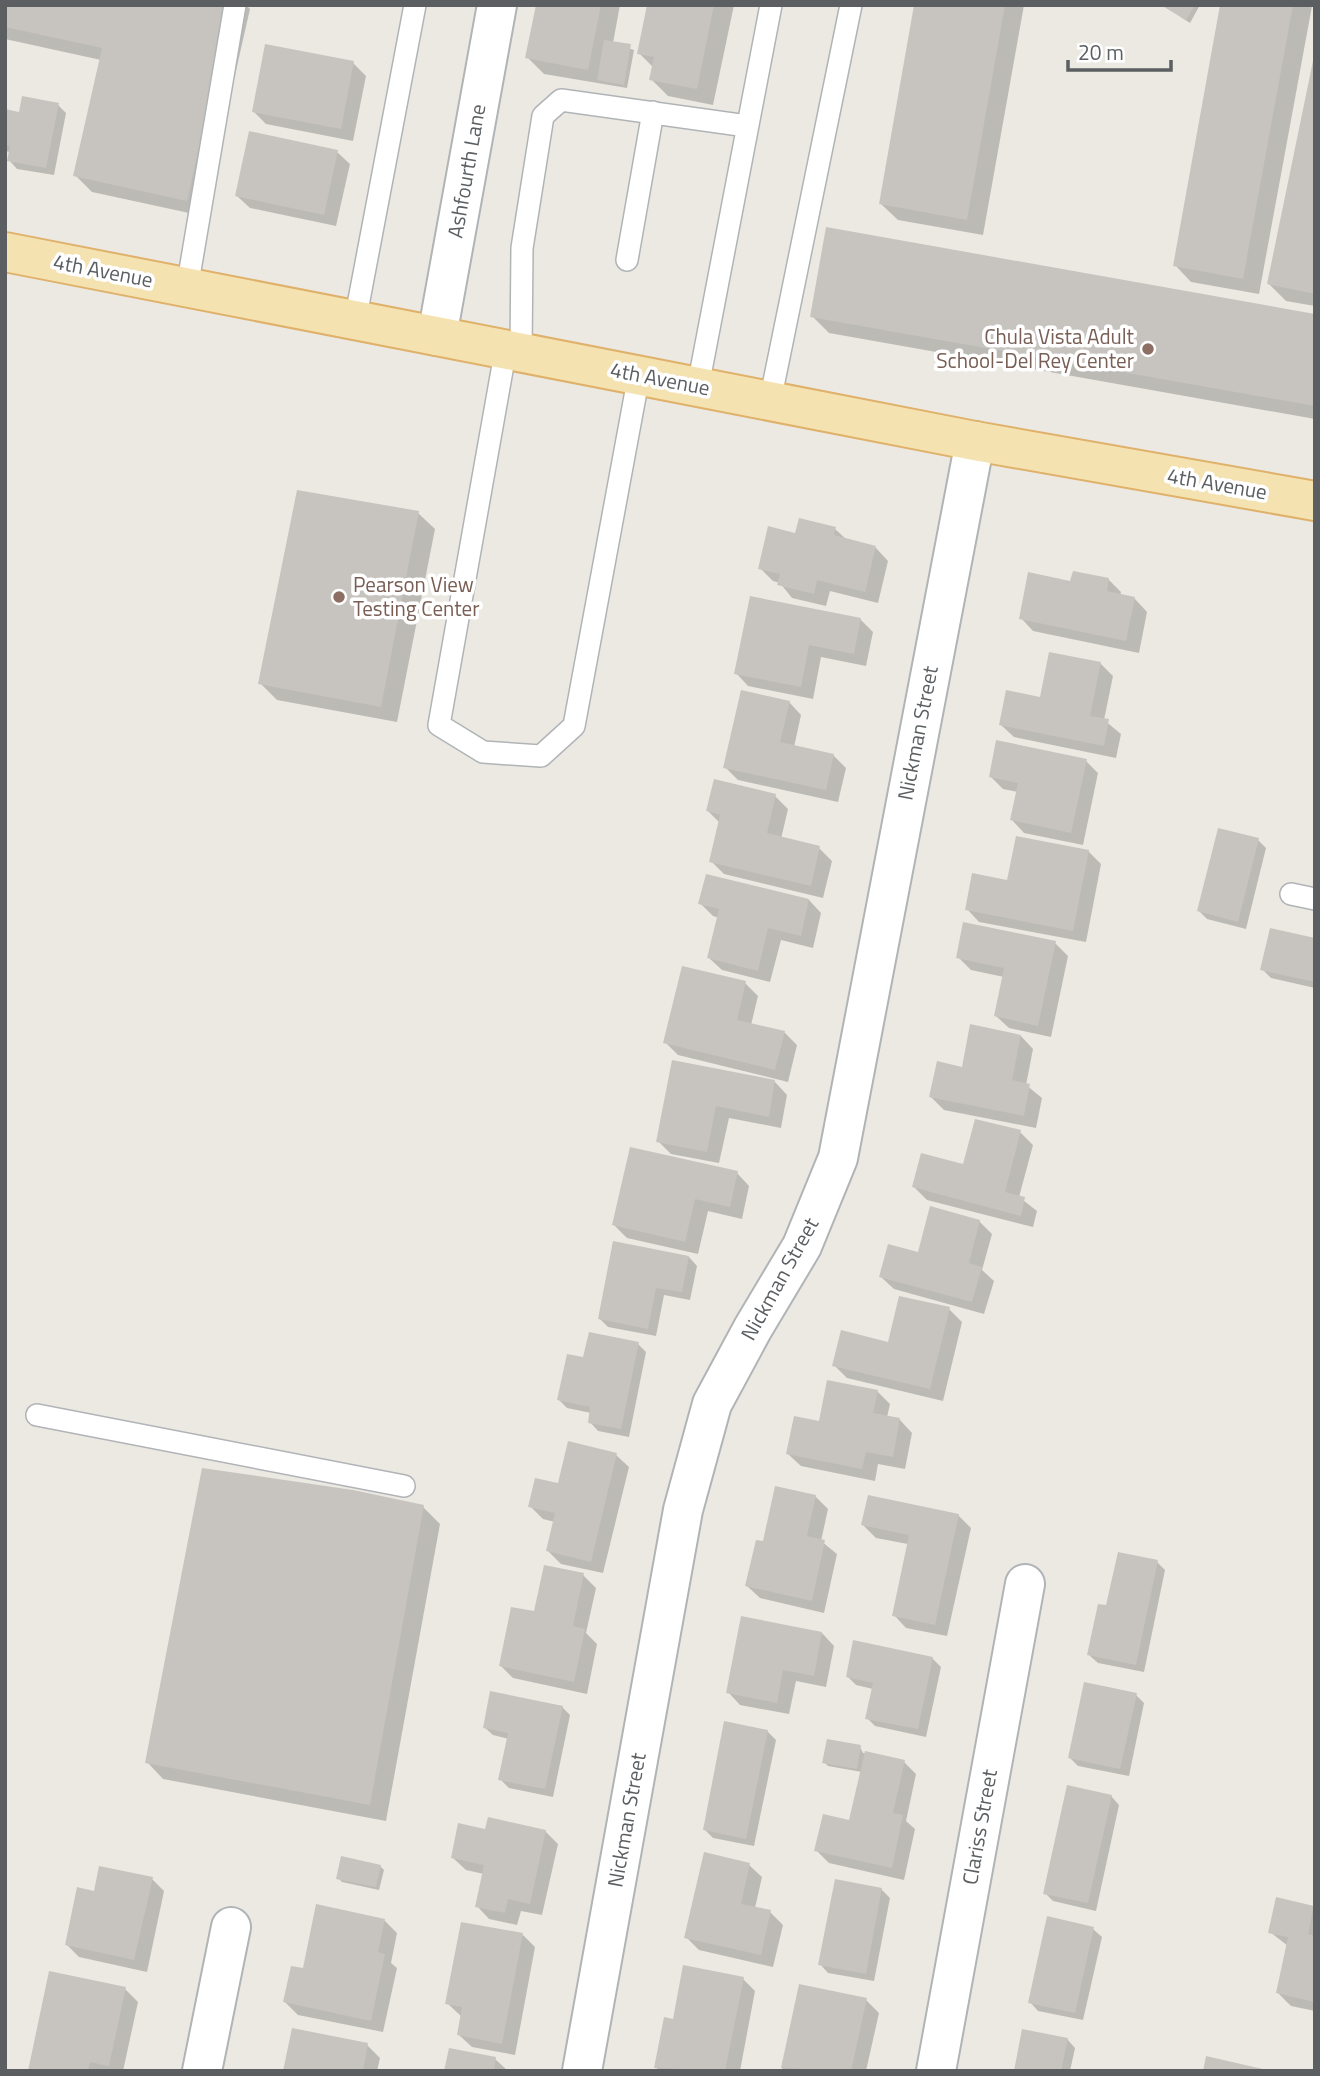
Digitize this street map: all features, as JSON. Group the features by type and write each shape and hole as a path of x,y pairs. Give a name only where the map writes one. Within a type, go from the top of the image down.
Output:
{"main road":[{"name":"4th Avenue","path":"5,252 975,441 1315,502"}],"street":[{"name":"Ashfourth Lane","path":"437,337 497,5"},
{"name":"Nickman Street","path":"582,2071 683,1510 712,1404 802,1246 838,1158 975,441"},
{"name":"Clariss Street","path":"936,2071 1025,1584"},
{"path":"202,2071 231,1927"}],"lane":[{"path":"187,288 235,5"},
{"path":"355,321 415,5"},
{"path":"698,386 771,5"},
{"path":"770,401 851,5"},
{"path":"639,375 574,726 541,756 483,752 439,725 514,350 522,248 543,117 561,100 747,126"},
{"path":"627,260 653,112"},
{"path":"1291,894 1315,899"},
{"path":"37,1415 404,1486"}],"building":[{"path":"5,5 231,5 187,201 73,176 102,48 5,27"},
{"path":"536,5 601,5 588,70 525,58"},
{"path":"647,5 714,5 697,89 649,80 654,57 637,54"},
{"path":"914,5 1005,5 967,220 879,204"},
{"path":"1161,5 1195,5 1186,20"},
{"path":"1220,5 1293,5 1243,279 1173,266"},
{"path":"604,40 631,44 624,85 597,80"},
{"path":"265,44 354,61 341,129 252,112"},
{"path":"1315,57 1315,294 1267,284"},
{"path":"22,96 59,103 46,168 7,161 10,146 5,145 5,109 19,112"},
{"path":"249,131 338,150 324,215 235,196"},
{"path":"826,227 1315,314 1315,406 810,317"},
{"name":"Pearson View Testing Center","path":"297,490 419,511 381,707 258,684"},
{"path":"799,518 836,527 834,535 876,546 865,592 817,580 814,594 777,585 780,574 758,569 768,526 795,533"},
{"path":"1073,571 1109,578 1107,591 1135,597 1126,641 1019,619 1028,572 1070,581"},
{"path":"750,596 861,618 854,654 809,645 801,687 734,674"},
{"path":"1049,652 1101,662 1090,716 1109,719 1104,746 999,725 1006,690 1040,697"},
{"path":"741,690 790,701 780,742 834,754 826,790 723,768"},
{"path":"996,740 1087,759 1071,833 1010,820 1018,783 989,777"},
{"path":"714,779 776,794 767,833 820,846 811,886 709,862 720,815 706,811"},
{"path":"1218,828 1259,838 1238,922 1197,911"},
{"path":"1016,836 1089,850 1073,931 965,910 972,873 1007,880"},
{"path":"706,874 809,899 801,936 768,928 758,971 707,958 719,909 698,904"},
{"path":"963,922 1056,941 1038,1026 994,1016 1004,968 956,958"},
{"path":"1270,928 1315,938 1315,982 1260,970"},
{"path":"682,966 746,981 737,1020 785,1031 775,1070 663,1043"},
{"path":"970,1024 1021,1035 1012,1080 1030,1084 1024,1116 929,1097 937,1061 962,1067"},
{"path":"672,1060 775,1080 769,1117 716,1106 707,1152 656,1142"},
{"path":"975,1119 1021,1130 1005,1192 1025,1197 1021,1216 912,1187 921,1153 963,1164"},
{"path":"630,1147 738,1171 730,1207 695,1199 685,1242 612,1225"},
{"path":"930,1206 980,1220 969,1263 982,1267 972,1302 879,1277 888,1244 918,1252"},
{"path":"613,1241 689,1256 682,1292 656,1288 648,1329 598,1319"},
{"path":"899,1296 950,1307 930,1389 832,1366 841,1330 888,1342"},
{"path":"589,1332 639,1342 621,1429 588,1423 590,1407 557,1400 567,1354 583,1357"},
{"path":"827,1380 878,1390 873,1413 900,1418 893,1457 866,1452 862,1469 786,1454 794,1416 819,1421"},
{"path":"568,1441 617,1453 591,1562 546,1551 555,1513 528,1507 535,1478 558,1483"},
{"path":"202,1468 353,1490 424,1505 370,1805 145,1763"},
{"path":"775,1486 816,1495 807,1536 825,1540 812,1601 745,1586 756,1540 763,1541"},
{"path":"868,1495 959,1514 935,1625 892,1616 909,1535 861,1525"},
{"path":"1118,1552 1158,1560 1136,1665 1087,1655 1098,1604 1106,1605"},
{"path":"544,1565 584,1573 573,1626 585,1629 574,1682 499,1666 511,1607 534,1611"},
{"path":"741,1616 822,1632 814,1676 783,1670 777,1703 726,1693"},
{"path":"853,1640 933,1657 918,1729 865,1719 873,1683 846,1677"},
{"path":"1084,1682 1137,1693 1120,1769 1068,1758"},
{"path":"490,1691 563,1706 545,1789 498,1780 508,1733 483,1728"},
{"path":"724,1721 768,1730 746,1839 703,1830"},
{"path":"827,1739 861,1745 857,1769 822,1763"},
{"path":"865,1751 905,1760 893,1813 903,1815 892,1868 814,1851 823,1814 849,1820"},
{"path":"1067,1785 1112,1795 1088,1903 1043,1894"},
{"path":"488,1817 546,1830 530,1904 508,1899 505,1913 475,1907 484,1865 451,1858 458,1823 485,1829"},
{"path":"704,1852 750,1863 741,1904 771,1910 761,1955 684,1938"},
{"path":"341,1856 381,1865 376,1887 336,1879"},
{"path":"99,1866 153,1877 134,1960 65,1945 77,1887 94,1891"},
{"path":"835,1879 882,1888 866,1974 818,1965"},
{"path":"1276,1897 1314,1906 1308,1934 1315,1936 1315,2002 1276,1993 1288,1937 1268,1933"},
{"path":"316,1904 385,1919 378,1952 385,1954 371,2021 283,2002 291,1966 303,1968"},
{"path":"1047,1916 1094,1927 1075,2013 1028,2003"},
{"path":"461,1922 523,1933 502,2044 457,2035 462,2007 445,2004"},
{"path":"683,1965 744,1977 725,2071 654,2068 664,2017 673,2019"},
{"path":"49,1971 126,1987 109,2066 90,2062 88,2071 28,2071"},
{"path":"799,1984 867,1998 851,2071 781,2068"},
{"path":"292,2028 368,2043 363,2071 283,2071"},
{"path":"1022,2029 1068,2038 1061,2071 1014,2071"},
{"path":"449,2048 496,2057 494,2071 444,2071"},
{"path":"1206,2056 1267,2070 1267,2071 1203,2071"}],"place":[{"name":"Chula Vista Adult School-Del Rey Center","path":"1148,349"},
{"name":"Pearson View Testing Center","path":"339,597"}]}
